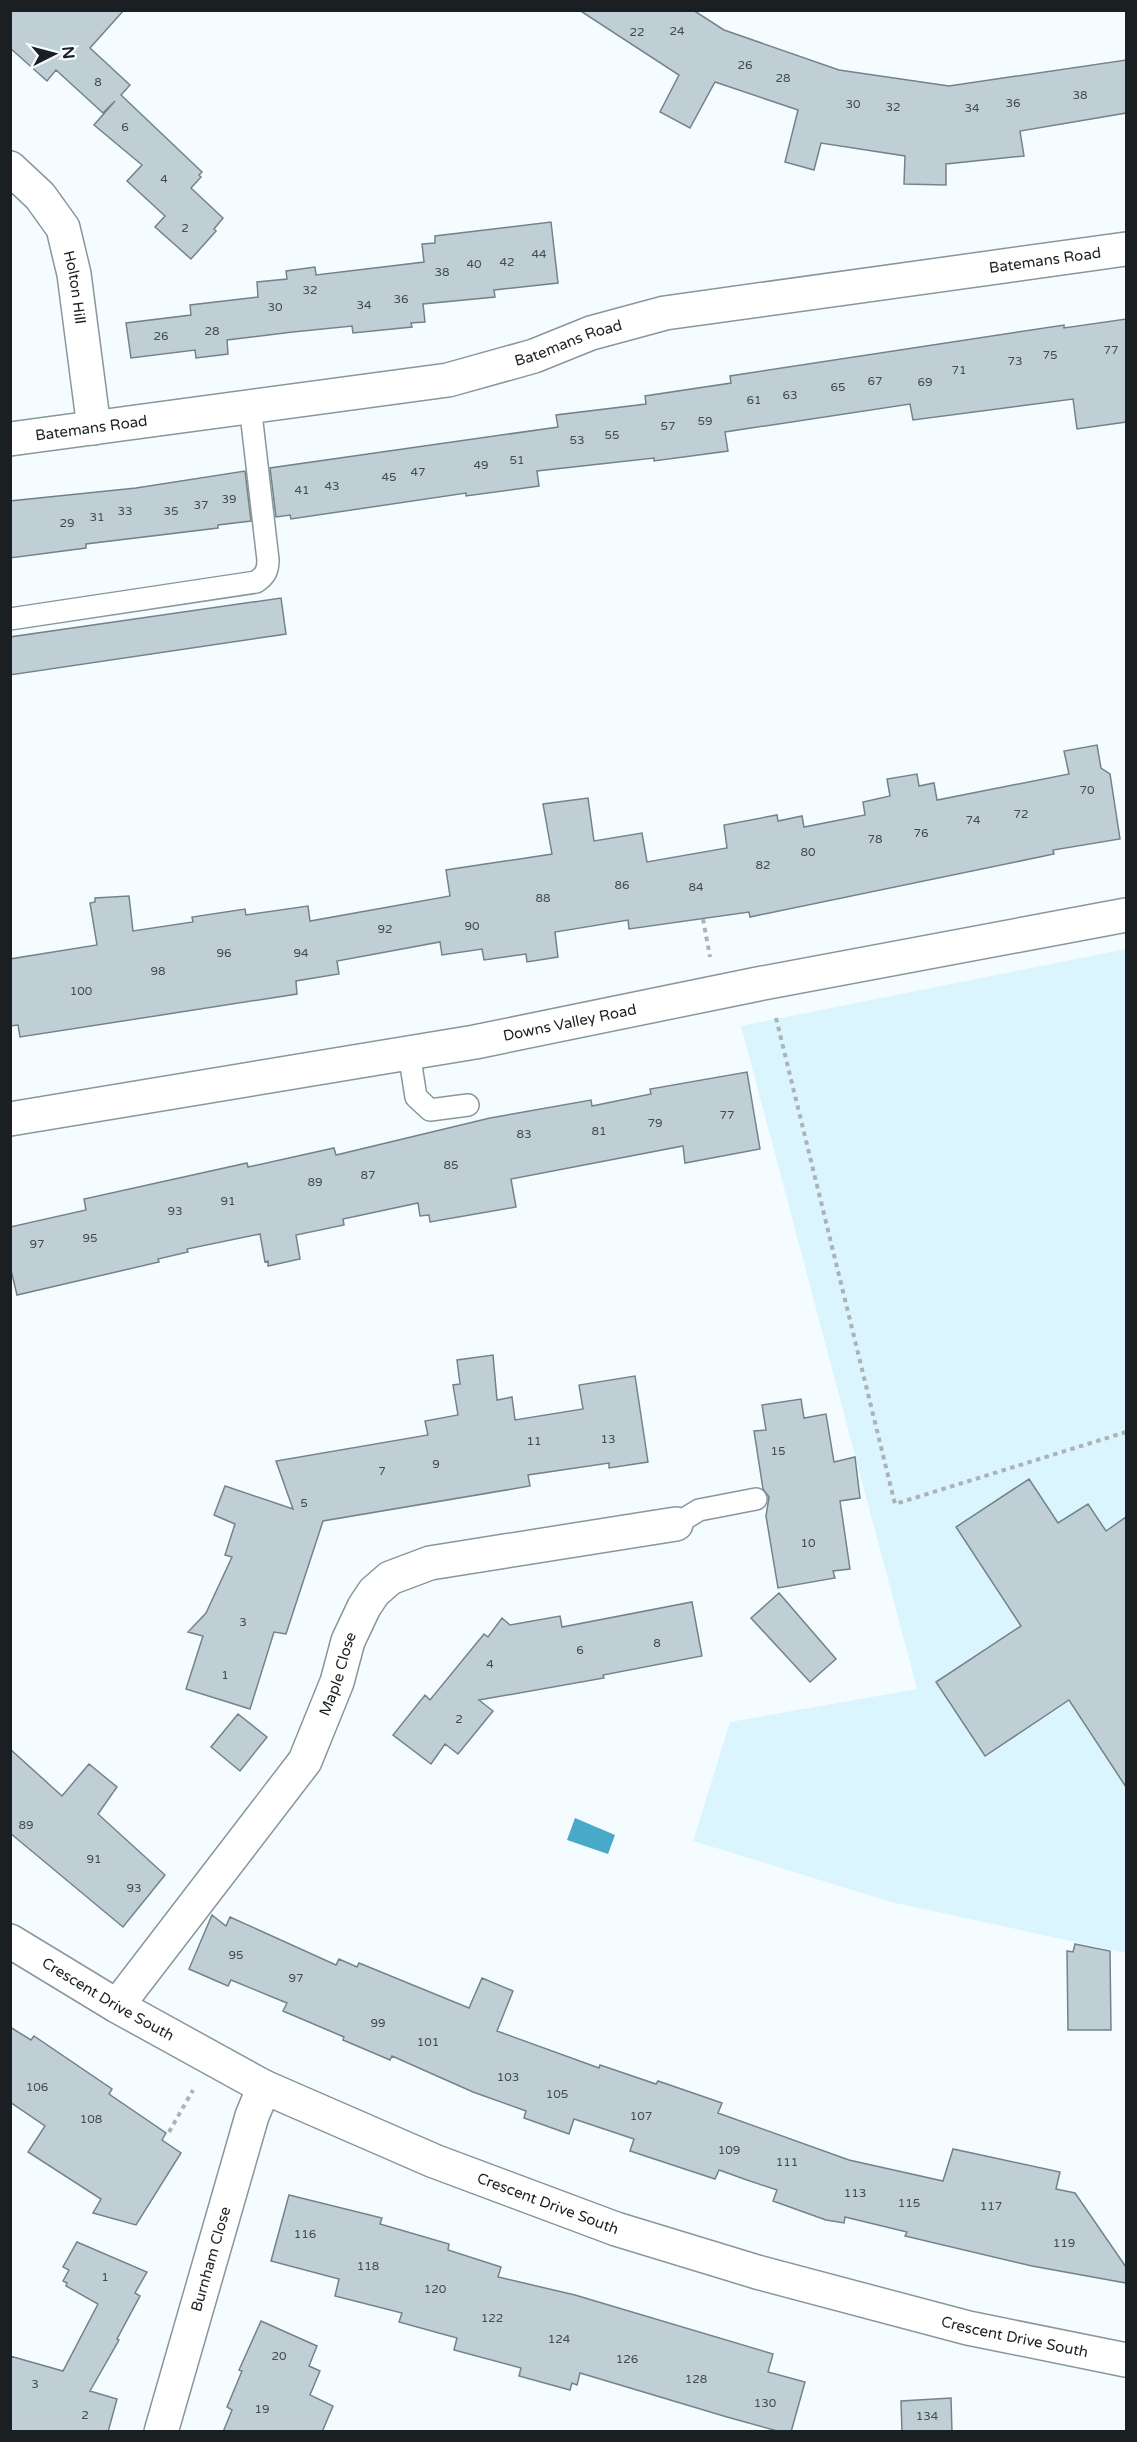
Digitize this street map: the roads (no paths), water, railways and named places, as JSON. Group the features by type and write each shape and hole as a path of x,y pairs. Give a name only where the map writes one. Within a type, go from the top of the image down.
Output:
{"street":[{"name":"Holton Hill","path":"10,168 40,196 63,228 74,274 94,428"},
{"name":"Batemans Road","path":"10,440 250,405 448,380 534,356 591,333 665,313 1126,249"},
{"name":"Downs Valley Road","path":"10,1119 551,1028 758,984 1126,915"},
{"name":"Maple Close","path":"117,2006 305,1761 337,1682 348,1641 364,1607 374,1592 390,1578 430,1563 676,1524"},
{"name":"Crescent Drive South","path":"10,1941 117,2006 264,2087 434,2161 616,2229 757,2272 968,2328 1126,2360"},
{"name":"Burnham Close","path":"161,2432 252,2116 264,2087"}],"lane":[{"path":"10,619 256,582 262,578 267,573 268,560 250,405"},
{"path":"409,1053 416,1097 430,1110 468,1105"},
{"path":"676,1524 699,1510 756,1499"}],"water":[{"path":"575,1818 615,1835 608,1854 567,1840"}]}
